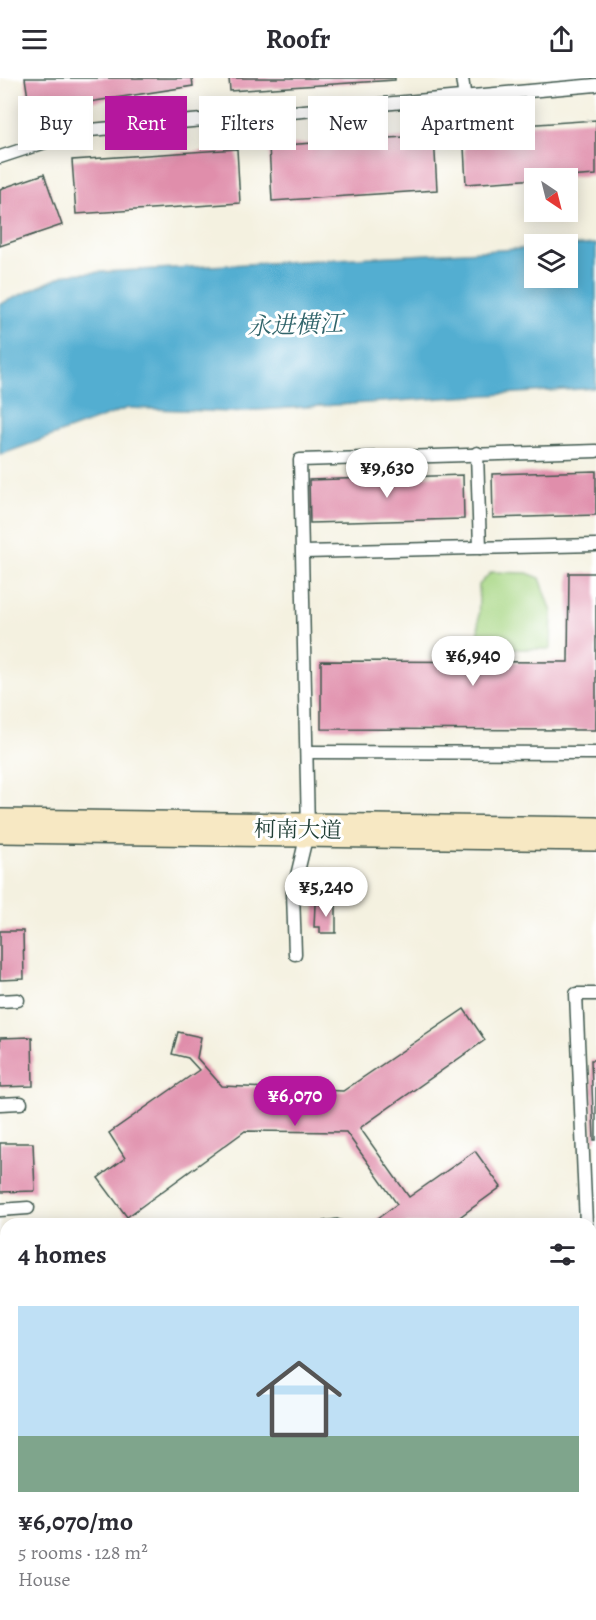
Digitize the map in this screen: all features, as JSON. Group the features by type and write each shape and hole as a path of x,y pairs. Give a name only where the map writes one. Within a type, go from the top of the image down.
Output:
{"main road":[{"name":"柯南大道","path":"0,826 596,834"}],"lane":[{"path":"462,78 465,96"},
{"path":"495,96 596,86"},
{"path":"0,157 79,130 400,104"},
{"path":"295,954 293,892 308,830 304,552 300,460 596,451"},
{"path":"477,453 480,548"},
{"path":"304,552 596,545"},
{"path":"307,752 596,753"},
{"path":"586,1218 576,994 596,994"},
{"path":"0,1000 18,1000"},
{"path":"0,1104 21,1103"},
{"path":"0,1210 28,1208"}],"green space":[{"path":"491,572 527,573 540,578 552,612 551,649 478,649 479,585"}],"water":[{"name":"永进横江","path":"596,244 596,388 229,412 128,408 0,455 0,304 67,274 524,249 524,288 578,288 578,245"}],"building":[{"path":"25,78 192,78 193,86 128,96 105,96 105,99 93,101 93,96 28,96"},
{"path":"229,78 395,78 395,80 230,91"},
{"path":"596,120 596,175 578,176 578,168 524,168 524,180 466,184 464,150 535,150 535,124"},
{"path":"400,137 400,150 435,150 437,190 272,201 269,150 296,150 296,144 308,143 308,150 388,150 388,138"},
{"path":"237,150 240,203 76,214 72,160"},
{"path":"44,174 62,225 0,246 0,189"},
{"path":"596,471 596,515 493,518 492,474"},
{"path":"463,475 464,519 310,523 309,480"},
{"path":"569,573 596,573 596,730 321,729 321,661 568,662"},
{"path":"315,904 336,904 336,933 320,933 320,927 314,927"},
{"path":"0,931 23,931 24,979 0,980"},
{"path":"464,1009 485,1040 360,1128 409,1197 475,1151 501,1187 458,1218 378,1218 397,1204 346,1132 245,1131 127,1217 98,1178 125,1158 109,1133 199,1070 188,1058 172,1054 178,1032 201,1037 197,1058 222,1086 343,1091"},
{"path":"32,1037 33,1086 0,1087 0,1038"},
{"path":"591,1060 596,1060 596,1140 594,1140"},
{"path":"0,1143 33,1143 35,1191 0,1192"}]}
